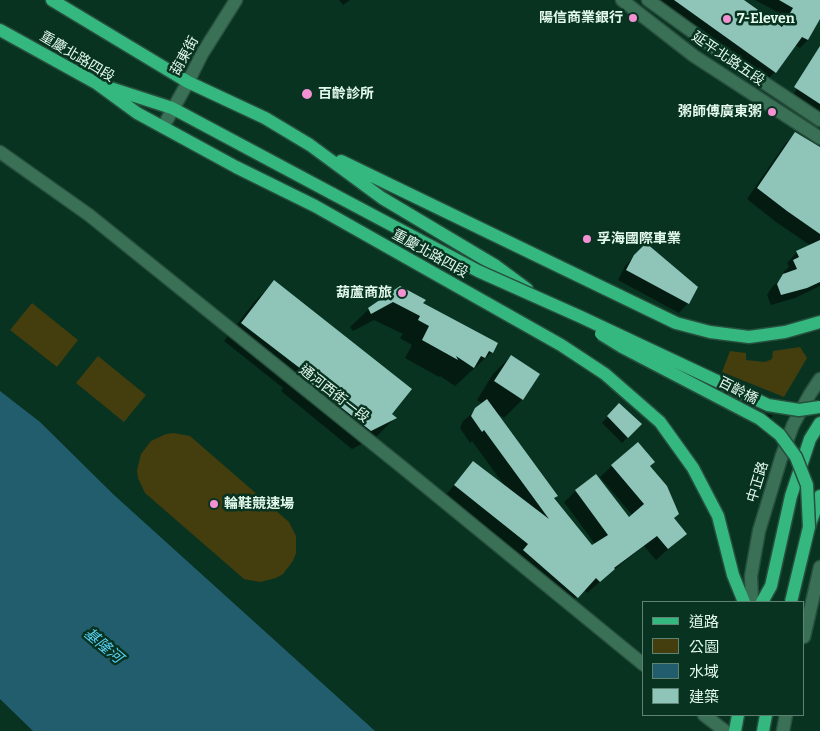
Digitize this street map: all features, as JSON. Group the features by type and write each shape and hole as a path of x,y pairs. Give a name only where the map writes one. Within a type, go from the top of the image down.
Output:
{"main road":[{"name":"重慶北路四段","path":"52,0 188,82 265,118 310,145 382,198 496,266 527,289"},
{"name":"重慶北路四段","path":"0,30 96,83 137,113 163,128 324,211 561,345 612,379 660,422 693,468 718,516 733,575 744,601"},
{"path":"96,83 172,108 478,271 768,405 799,410 820,407"},
{"path":"310,145 676,323 710,332 749,337 785,332 820,322"},
{"name":"百齡橋","path":"527,289 622,347 760,419 780,435 796,457 806,485 809,527 790,601"},
{"path":"763,601 771,586 791,496 810,439 820,423"},
{"path":"809,527 820,496"},
{"path":"735,731 738,716"},
{"path":"763,731 766,716"}],"street":[{"name":"葫東街","path":"163,128 202,54 236,0"},
{"name":"延平北路五段","path":"622,0 694,56 820,138"},
{"name":"延平北路五段","path":"648,0 748,72 820,120"},
{"name":"通河西街一段","path":"0,152 82,210 402,467 642,663"},
{"name":"中正路","path":"752,601 752,576 759,531 782,455 793,425 820,378"},
{"path":"805,633 820,567"},
{"path":"705,716 725,731"},
{"path":"783,731 786,716"}],"green space":[{"path":"32,303 78,340 57,367 10,330"},
{"path":"800,347 807,358 784,397 722,372 730,351 746,353 746,360 765,362 772,359 773,351"},
{"path":"98,356 146,395 124,422 76,383"},
{"name":"輪鞋競速場","path":"174,433 190,436 289,522 296,536 296,553 293,561 283,574 260,582 244,579 145,493 138,478 137,470 141,454 151,441 166,434"}],"water":[{"name":"基隆河","path":"0,391 40,422 114,495 375,731 33,731 0,699"}],"building":[{"path":"674,0 744,0 782,27 793,8 779,0 820,0 820,19 808,40 802,37 776,73"},
{"path":"820,46 820,104 794,87"},
{"path":"795,132 820,147 820,234 757,188"},
{"path":"820,240 820,282 807,288 781,295 777,284 783,274 797,269 793,260 799,257 796,251"},
{"path":"646,243 698,287 689,304 626,270 634,255"},
{"path":"274,280 412,389 392,414 397,418 371,431 298,373 301,369 241,323"},
{"path":"400,286 426,300 423,303 498,343 493,353 489,351 485,358 481,356 474,368 456,356 458,360 422,340 429,326 418,320 420,316 393,302 371,314 368,308"},
{"path":"511,355 540,374 523,400 494,381"},
{"path":"487,399 558,496 554,498 592,545 608,535 575,490 596,474 629,517 644,504 611,465 638,442 655,462 650,466 667,486 679,514 674,518 687,534 668,549 657,536 614,568 600,582 596,578 578,598 523,550 528,544 454,485 473,461 549,519 484,430 482,432 471,416 475,408"},
{"path":"619,403 642,424 628,438 607,416"}],"place":[{"name":"陽信商業銀行","path":"633,18"},
{"name":"7-Eleven","path":"727,19"},
{"name":"百齡診所","path":"307,94"},
{"name":"粥師傅廣東粥","path":"772,112"},
{"name":"孚海國際車業","path":"587,239"},
{"name":"葫蘆商旅","path":"402,293"},
{"name":"輪鞋競速場","path":"214,504"}]}
